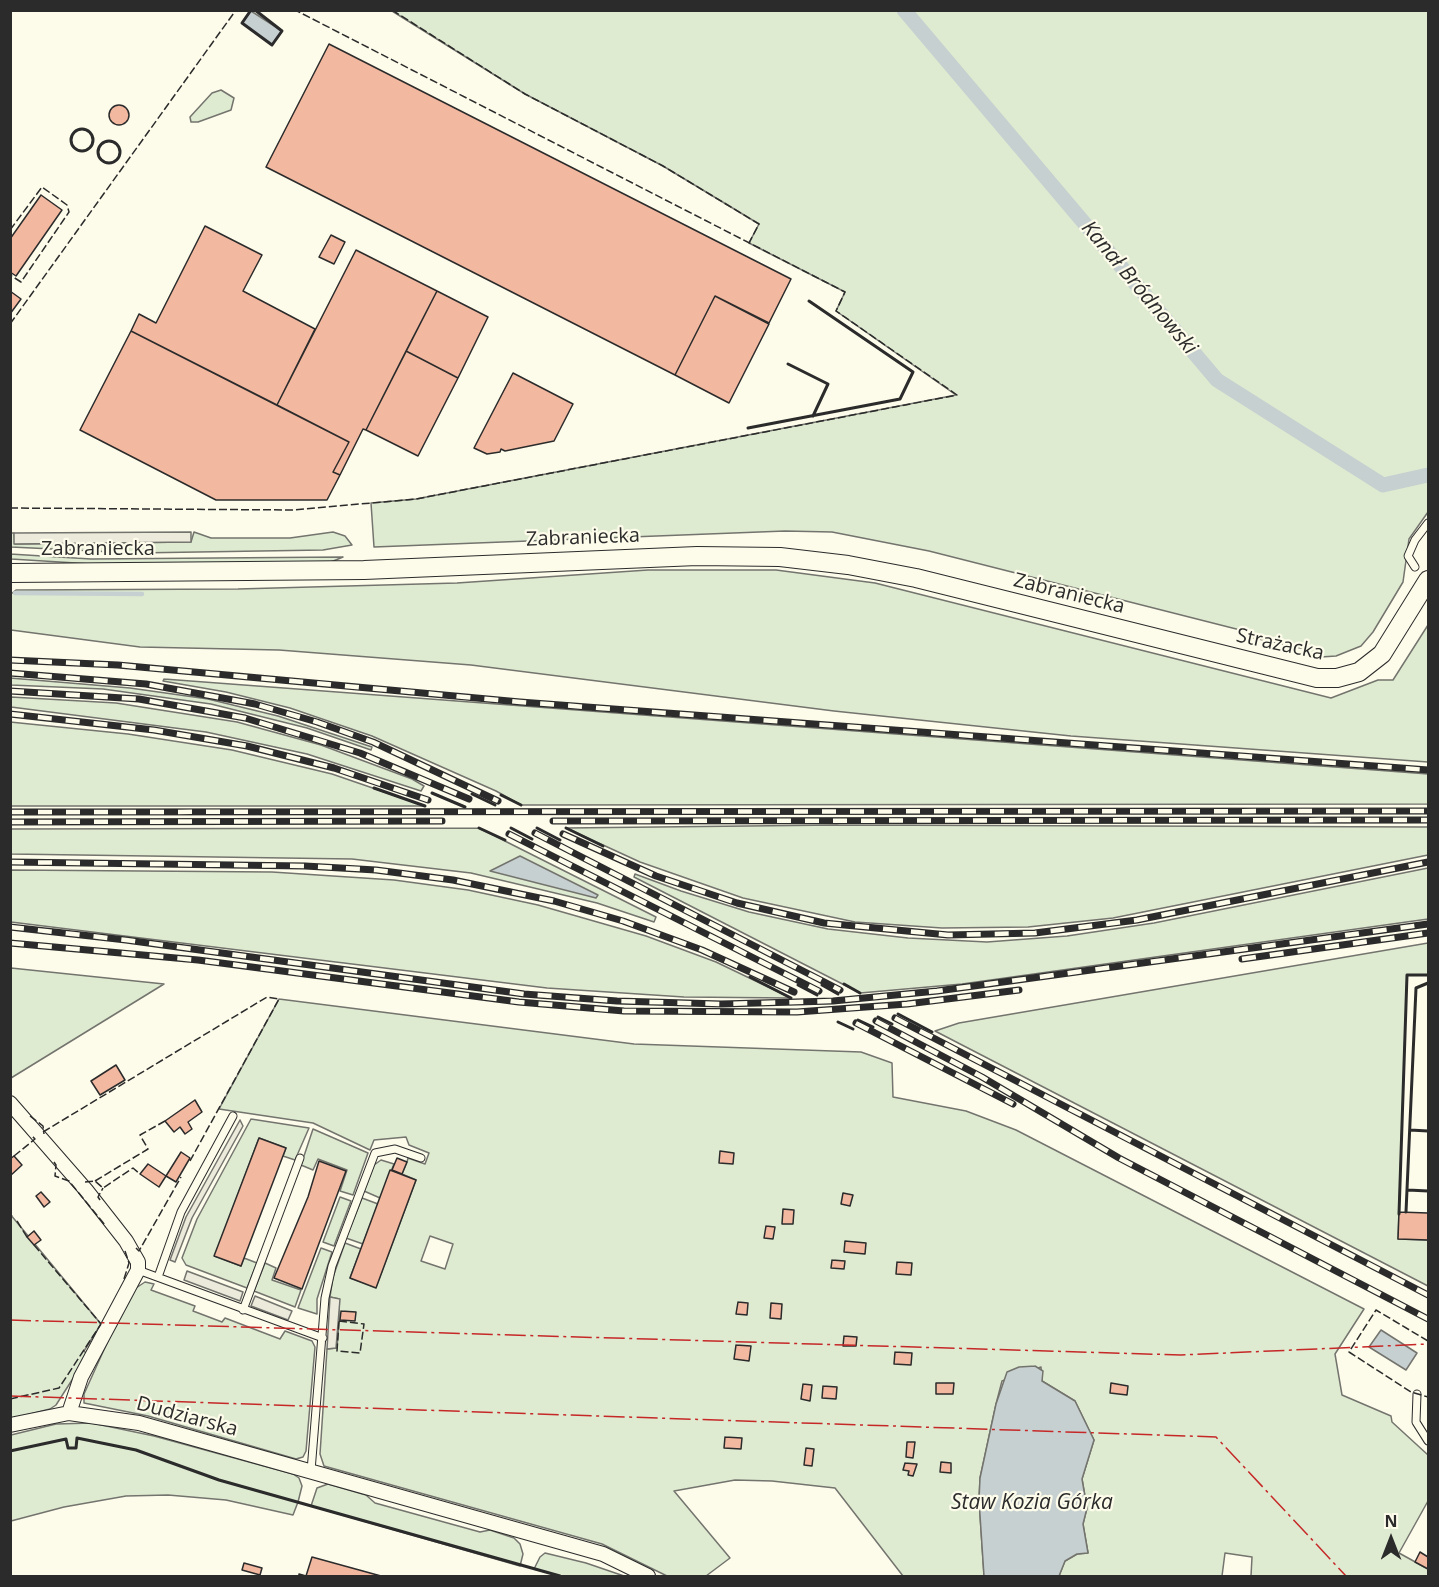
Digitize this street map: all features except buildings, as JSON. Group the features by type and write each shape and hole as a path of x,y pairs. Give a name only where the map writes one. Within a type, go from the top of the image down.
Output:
{"main road":[{"name":"Zabraniecka","path":"10,573 364,570 697,556 780,557 848,565 916,578 1149,637"},
{"name":"Strażacka","path":"1149,637 1292,673 1317,678 1337,678 1359,672 1382,654 1428,580"}],"street":[{"path":"10,1103 126,1241 136,1258 138,1270 81,1377 69,1413 10,1425"},
{"name":"Dudziarska","path":"69,1413 139,1424 311,1471 603,1554 648,1576"}],"lane":[{"path":"1415,567 1408,556 1415,540 1428,523"},
{"path":"158,1277 181,1212 233,1116"},
{"path":"311,1471 328,1279 375,1153 395,1149 421,1158"},
{"path":"243,1310 300,1158"},
{"path":"138,1270 322,1338"},
{"path":"1417,1394 1416,1422 1428,1441"}],"green space":[{"path":"392,11 1428,11 1428,512 1409,539 1403,582 1373,632 1361,646 1336,656 1321,657 1308,654 1305,649 1254,638 1256,634 929,551 832,532 785,531 374,547 371,503 416,499 956,395 836,311 845,292 749,243 759,224 663,166 525,94"},
{"path":"221,90 234,98 231,110 198,122 191,122 190,117 212,93"},
{"path":"194,532 211,538 290,538 333,532 345,536 352,545 323,550 135,553 11,547 11,533 14,533 15,544 191,542"},
{"path":"10,554 91,559 343,557 331,562 92,564 11,559"},
{"path":"648,570 776,570 875,583 1331,698 1378,680 1393,680 1428,625 1428,762 1071,736 834,711 471,665 279,650 140,647 11,630 11,594 16,590 238,589 457,583"},
{"path":"10,678 130,688 208,699 278,716 372,747 371,750 307,728 211,704 103,689 11,685"},
{"path":"164,679 1428,774 1428,804 521,805 496,791 372,736 290,708 226,692 163,681"},
{"path":"11,697 116,703 237,722 321,745 412,779 424,786 421,791 307,754 206,732 11,707"},
{"path":"10,722 128,734 232,750 332,774 425,806 11,806"},
{"path":"838,825 1428,827 1428,855 1113,918 1028,927 942,928 855,922 743,898 640,862 566,828"},
{"path":"479,828 656,917 654,922 597,903 471,873 352,859 11,854 11,829"},
{"path":"1428,868 1428,919 962,984 860,993 634,877 635,874 749,912 828,929 908,938 987,942 1067,936 1154,923"},
{"path":"11,870 272,872 394,880 468,890 538,905 646,936 716,962 791,998 684,997 547,988 11,922"},
{"path":"1428,943 1428,975 1407,975 1398,1239 1428,1240 1428,1286 935,1031 959,1023"},
{"path":"11,968 164,984 11,1078"},
{"path":"279,999 634,1044 861,1052 892,1063 893,1097 966,1111 1016,1130 1364,1309 1335,1354 1342,1395 1391,1416 1392,1422 1428,1455 1428,1501 1399,1553 1428,1569 1428,1576 1251,1576 1252,1557 1225,1553 1222,1576 1059,1576 1065,1561 1077,1554 1088,1553 1083,1524 1087,1508 1082,1479 1094,1440 1075,1401 1042,1381 1041,1367 1002,1381 980,1478 979,1500 984,1576 903,1576 835,1488 772,1481 735,1480 674,1491 730,1558 706,1576 667,1576 602,1544 324,1466 320,1454 327,1349 337,1348 339,1321 339,1299 330,1297 333,1277 345,1243 361,1249 350,1278 376,1287 416,1180 402,1174 408,1158 425,1164 429,1153 409,1145 406,1137 374,1140 370,1150 313,1123 219,1109","holes":["430,1236 453,1244 445,1269 421,1261"]},
{"path":"251,1119 309,1128 295,1160 283,1156 286,1148 259,1138 215,1256 241,1266 244,1258 257,1263 247,1288 186,1265 182,1258 197,1219"},
{"path":"313,1129 368,1153 353,1195 340,1191 347,1170 318,1159 313,1170 301,1165"},
{"path":"381,1160 394,1164 380,1198 364,1191 374,1165"},
{"path":"340,1197 351,1201 334,1246 323,1242"},
{"path":"362,1198 378,1204 363,1244 346,1238"},
{"path":"10,1214 101,1324 84,1351 88,1355 56,1405 50,1409 11,1419"},
{"path":"321,1248 332,1252 317,1299 317,1314 298,1308"},
{"path":"265,1263 276,1268 272,1280 301,1290 295,1307 254,1291"},
{"path":"145,1282 154,1284 151,1290 195,1306 193,1311 222,1322 225,1318 280,1339 285,1331 312,1341 315,1347 306,1451 303,1457 296,1459 148,1416 84,1403 84,1394 130,1292"},
{"path":"92,1423 154,1436 293,1474 299,1478 302,1486 293,1515 226,1500 168,1495 126,1496 64,1507 11,1521 11,1435 56,1424"},
{"path":"328,1484 366,1495 375,1503 480,1532 490,1530 514,1538 520,1544 523,1554 520,1566 311,1506 317,1488"},
{"path":"545,1553 586,1563 624,1576 560,1576 534,1569 540,1557"}],"shaded area":[{"path":"191,532 191,542 14,544 14,533"},
{"path":"240,1120 243,1126 192,1218 175,1262 170,1260 186,1217"},
{"path":"187,1271 243,1292 240,1301 184,1280"},
{"path":"255,1296 292,1311 288,1320 251,1306"},
{"path":"330,1297 340,1299 336,1348 327,1349"}],"water":[{"path":"251,11 282,31 272,45 242,23"},
{"path":"520,856 598,895 596,898 490,871"},
{"path":"1381,1330 1417,1353 1406,1370 1369,1347"},
{"name":"Staw Kozia Górka","path":"1035,1366 1043,1371 1042,1381 1075,1401 1094,1440 1082,1479 1087,1508 1083,1524 1088,1553 1077,1554 1065,1561 1059,1576 984,1576 979,1500 980,1478 996,1404 1007,1372 1019,1367"}],"waterway":[{"name":"Kanał Bródnowski","path":"904,10 1217,380 1383,485 1428,475"},
{"path":"15,593 142,594"}],"railway":[{"path":"10,660 118,665 520,702 1428,770"},
{"path":"10,673 146,684 255,704 317,722 373,742 498,801"},
{"path":"10,691 139,699 245,718 360,753 469,799"},
{"path":"10,714 154,730 247,746 334,768 428,800"},
{"path":"10,812 1428,811"},
{"path":"553,821 1428,820"},
{"path":"10,822 442,821"},
{"path":"535,833 840,990"},
{"path":"509,834 819,991"},
{"path":"563,834 656,876 737,903 824,923 948,935 1035,933 1137,920 1428,862"},
{"path":"10,862 305,866 376,870 453,880 554,901 623,921 702,950 794,992"},
{"path":"10,927 126,940 524,994 617,1001 721,1004 833,1001 937,991 1428,924"},
{"path":"1242,959 1428,933"},
{"path":"10,943 198,960 519,1002 624,1011 797,1012 907,1004 1019,990"},
{"path":"895,1018 1428,1295"},
{"path":"876,1021 982,1077 1119,1158 1428,1319"},
{"path":"856,1023 1013,1104"}],"fence":[{"path":"10,324 236,10"},
{"path":"10,508 293,510 416,499 957,395 836,311 845,292 295,10"},
{"path":"392,10 525,94 663,166 759,224 749,243"},
{"path":"10,230 42,187 67,205 69,212 21,282 10,275"},
{"path":"43,1132 267,997 279,999 190,1161"},
{"path":"30,1116 43,1126 44,1134"},
{"path":"95,1181 148,1149 140,1135 165,1121"},
{"path":"14,1156 35,1139 32,1136"},
{"path":"54,1162 55,1176 69,1181 105,1225"},
{"path":"85,1182 95,1181 103,1188 133,1168 140,1174"},
{"path":"136,1248 139,1251 181,1177"},
{"path":"100,1200 98,1197 103,1188"},
{"path":"17,1221 27,1237"},
{"path":"34,1245 101,1324"},
{"path":"124,1279 129,1263 125,1251"},
{"path":"1428,1341 1376,1310 1349,1352 1411,1392 1428,1397"},
{"path":"339,1321 364,1324 360,1353 337,1351 339,1321"},
{"path":"10,1399 59,1388 101,1324"}],"wall":[{"path":"251,10 242,23 272,45 282,31 255,10"},
{"path":"82,129 90,132 93,140 90,148 82,151 74,148 71,140 74,132 82,129"},
{"path":"109,141 117,144 120,152 117,160 109,163 101,160 98,152 101,144 109,141"},
{"path":"748,428 900,399 913,372 809,301"},
{"path":"788,364 828,384 813,416"},
{"path":"374,788 425,806"},
{"path":"432,793 465,807"},
{"path":"472,794 495,805"},
{"path":"501,795 521,805"},
{"path":"479,828 505,840"},
{"path":"511,828 532,839"},
{"path":"537,828 560,840"},
{"path":"566,828 603,846"},
{"path":"1399,1214 1407,975 1428,975"},
{"path":"750,977 791,998"},
{"path":"1406,1212 1416,988 1428,983"},
{"path":"844,984 860,993"},
{"path":"798,985 817,995"},
{"path":"822,985 838,994"},
{"path":"898,1014 932,1032"},
{"path":"878,1017 892,1024"},
{"path":"858,1020 873,1027"},
{"path":"838,1022 853,1029"},
{"path":"1410,1130 1428,1131"},
{"path":"1408,1190 1428,1191"},
{"path":"10,1451 66,1439 68,1448 76,1448 77,1438 136,1450 219,1480 560,1576"}],"power":[{"path":"10,1320 1181,1355 1428,1344"},
{"path":"10,1396 1216,1437 1346,1576"}]}
